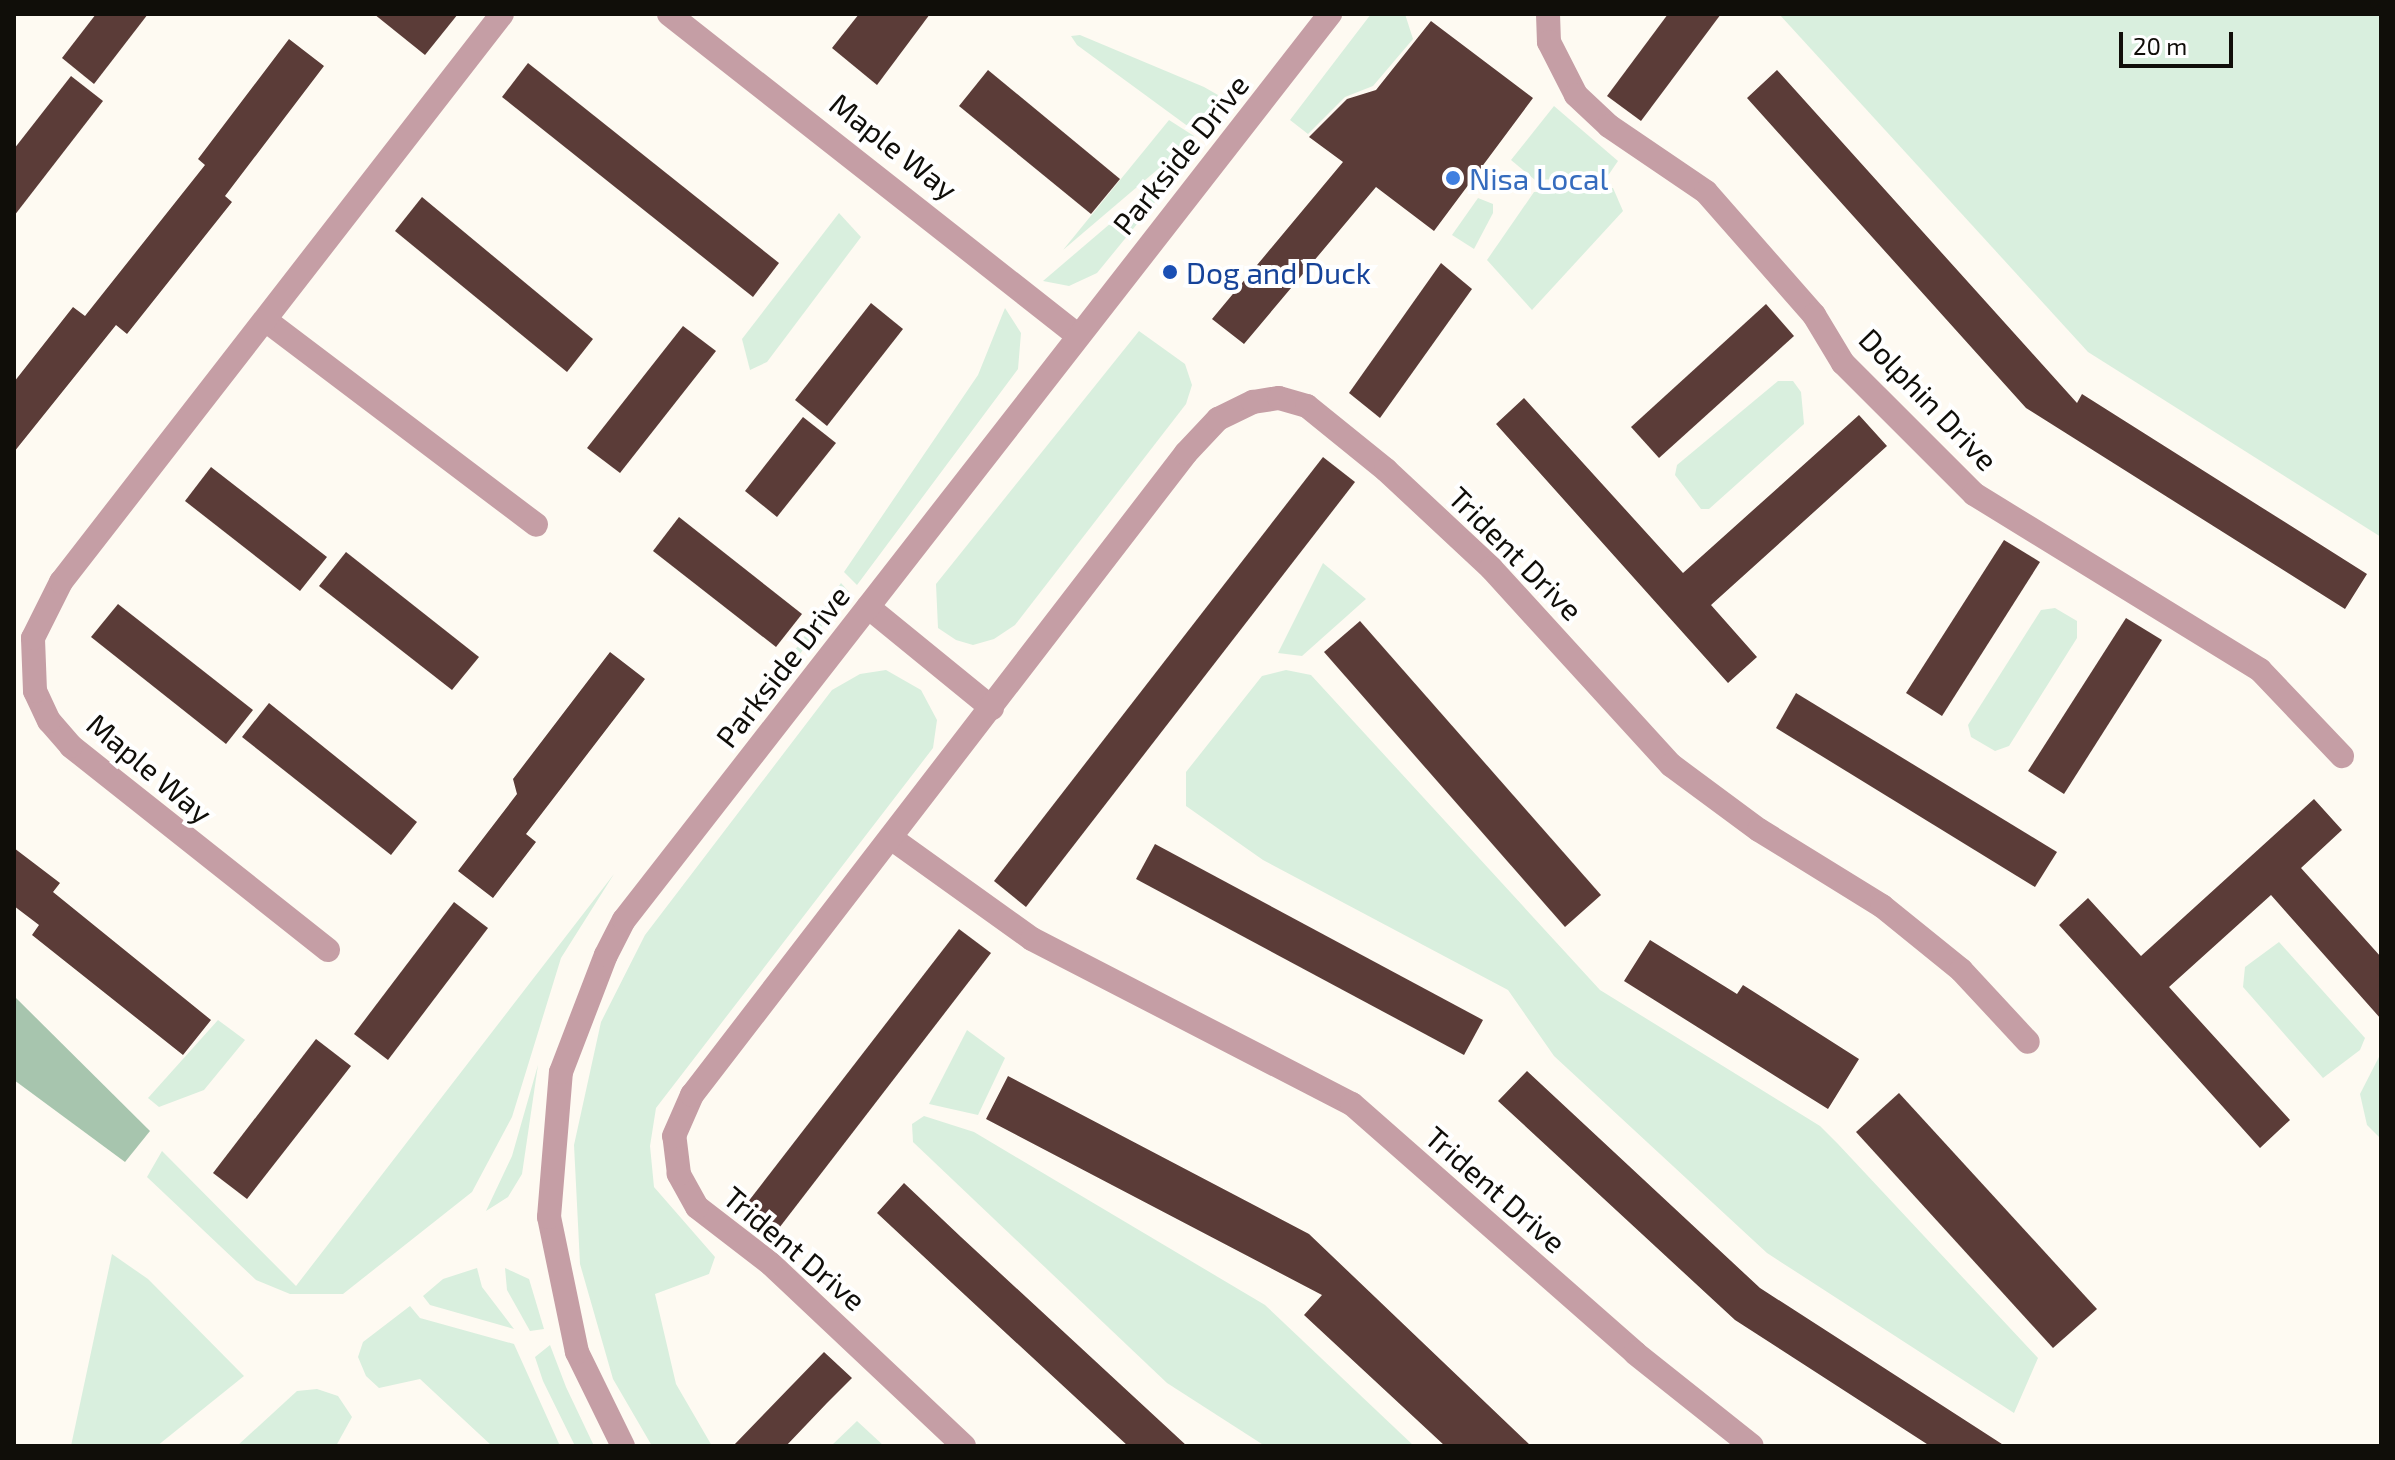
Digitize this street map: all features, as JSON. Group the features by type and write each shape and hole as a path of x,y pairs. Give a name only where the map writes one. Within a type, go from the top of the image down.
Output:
{"street":[{"name":"Maple Way","path":"328,950 94,767 49,721 34,679 33,638 43,608 268,322 502,14"},
{"name":"Maple Way","path":"669,14 1076,334"},
{"name":"Parkside Drive","path":"623,1446 577,1352 549,1217 561,1072 571,1033 624,920 1076,334 1330,14"},
{"name":"Dolphin Drive","path":"1548,14 1549,42 1576,95 1609,126 1706,192 1810,311 1843,363 1974,494 2260,670 2342,756"},
{"path":"268,322 536,525"},
{"name":"Trident Drive","path":"964,1446 771,1264 697,1207 679,1174 674,1136 692,1095 1218,419 1253,402 1279,398 1307,406 1491,568 1671,765 1759,830 1882,906 1961,970 2028,1042"},
{"path":"868,607 992,708"},
{"name":"Trident Drive","path":"891,838 1032,939 1352,1104 1635,1353 1752,1446"}],"green space":[{"path":"1371,14 1405,14 1413,39 1373,86 1345,97 1308,134 1290,120"},
{"path":"1779,14 2381,14 2381,537 2088,352"},
{"path":"1080,35 1218,95 1193,130 1077,45 1071,36"},
{"path":"1554,106 1618,161 1607,177 1535,180 1511,160"},
{"path":"1169,120 1194,136 1191,141 1063,250"},
{"path":"1200,147 1097,273 1069,286 1043,281"},
{"path":"1613,188 1623,211 1532,310 1487,260 1534,192"},
{"path":"1478,198 1493,204 1493,213 1474,249 1452,235"},
{"path":"839,213 861,237 767,362 750,370 742,339"},
{"path":"1005,308 1021,333 1018,369 857,585 844,572 978,375"},
{"path":"1139,331 1185,364 1192,385 1186,404 1015,625 994,639 973,645 956,640 938,628 936,584"},
{"path":"1778,381 1793,381 1801,392 1804,424 1709,509 1701,509 1675,475 1677,465"},
{"path":"1323,563 1366,599 1302,656 1278,653"},
{"path":"841,583 849,592 745,723"},
{"path":"2055,608 2077,621 2077,638 2009,746 1995,751 1971,737 1968,725 2041,610"},
{"path":"886,670 921,690 937,720 933,748 656,1108 650,1146 654,1187 715,1257 709,1274 655,1294 676,1384 712,1446 652,1446 613,1379 580,1264 574,1145 601,1022 645,935 832,690 860,674"},
{"path":"1286,670 1311,675 1600,990 1820,1126 1838,1144 2038,1358 2014,1413 1767,1253 1554,1056 1508,990 1263,860 1186,806 1186,772 1262,676"},
{"path":"614,874 561,958 512,1117 472,1192 343,1294 290,1294 256,1280 147,1177 162,1151 296,1286"},
{"path":"2279,942 2365,1038 2360,1050 2323,1078 2243,987 2245,967"},
{"path":"14,996 150,1131 125,1162 14,1080"},
{"path":"218,1020 245,1040 204,1090 159,1107 148,1098"},
{"path":"967,1030 1005,1058 978,1115 929,1104"},
{"path":"2381,1053 2381,1139 2367,1125 2360,1094"},
{"path":"538,1065 522,1174 508,1197 486,1211 512,1156"},
{"path":"924,1116 974,1132 1265,1305 1414,1446 1265,1446 1167,1383 913,1142 912,1124"},
{"path":"112,1254 148,1279 244,1376 157,1446 71,1446"},
{"path":"477,1268 482,1287 514,1329 430,1305 423,1296 443,1279"},
{"path":"505,1268 529,1279 544,1329 530,1331 507,1290"},
{"path":"410,1306 420,1318 514,1344 560,1446 492,1446 420,1379 379,1388 366,1376 358,1357 363,1342"},
{"path":"550,1345 594,1446 575,1446 543,1381 535,1357"},
{"path":"317,1389 338,1396 352,1417 336,1446 237,1446 297,1391"},
{"path":"857,1421 884,1446 831,1446"}],"building":[{"path":"96,14 148,14 94,84 62,58"},
{"path":"374,14 458,14 425,55"},
{"path":"859,14 930,14 877,85 832,48"},
{"path":"1668,14 1721,14 1641,121 1607,96"},
{"path":"1431,21 1533,98 1434,231 1376,187 1244,344 1212,319 1343,162 1309,137 1347,99 1376,90"},
{"path":"289,39 324,66 225,196 232,202 127,334 116,325 14,452 14,382 73,307 85,316 205,165 198,159"},
{"path":"528,63 779,263 753,297 502,97"},
{"path":"988,70 1120,179 1091,214 959,106"},
{"path":"1777,70 2077,403 2082,394 2367,574 2345,609 2026,408 1747,98"},
{"path":"71,76 103,101 14,216 14,149"},
{"path":"422,197 593,339 567,372 395,231"},
{"path":"1441,263 1472,289 1380,418 1349,393"},
{"path":"871,303 903,329 827,426 795,400"},
{"path":"1766,304 1794,336 1659,458 1631,427"},
{"path":"683,326 716,351 620,473 587,448"},
{"path":"1524,398 1683,573 1859,415 1887,446 1711,605 1757,657 1728,683 1496,424"},
{"path":"803,417 836,443 777,517 745,491"},
{"path":"1323,457 1355,482 1026,907 994,881"},
{"path":"211,467 327,557 300,591 185,501"},
{"path":"679,517 802,614 776,647 653,551"},
{"path":"2004,540 2040,562 1942,716 1906,693"},
{"path":"346,552 479,657 452,690 319,586"},
{"path":"118,604 253,710 226,744 91,637"},
{"path":"2126,618 2162,640 2064,794 2028,771"},
{"path":"1360,621 1601,895 1565,927 1324,652"},
{"path":"610,652 645,679 526,834 536,842 493,898 458,871 517,794 513,779"},
{"path":"1796,693 2057,852 2035,887 1776,728"},
{"path":"269,703 417,822 391,855 242,737"},
{"path":"2314,799 2342,830 2301,868 2381,957 2381,1019 2271,895 2169,987 2290,1120 2260,1148 2059,925 2088,898 2141,956"},
{"path":"1155,844 1483,1020 1464,1055 1136,879"},
{"path":"14,848 60,883 53,892 211,1020 183,1055 32,935 39,925 14,906"},
{"path":"454,902 488,928 388,1060 354,1034"},
{"path":"959,929 991,953 776,1232 744,1207"},
{"path":"1650,940 1737,994 1743,985 1859,1059 1828,1109 1624,981"},
{"path":"316,1039 351,1066 247,1199 213,1173"},
{"path":"1527,1071 1760,1288 2005,1446 1930,1446 1735,1320 1498,1101"},
{"path":"1008,1076 1309,1234 1531,1446 1445,1446 1304,1315 1322,1295 986,1119"},
{"path":"1899,1093 2097,1309 2053,1348 1856,1132"},
{"path":"904,1183 1187,1446 1128,1446 952,1283 877,1213"},
{"path":"824,1352 852,1378 786,1446 733,1446"}],"place":[{"name":"Nisa Local","path":"1453,178"},
{"name":"Dog and Duck","path":"1170,272"}]}
